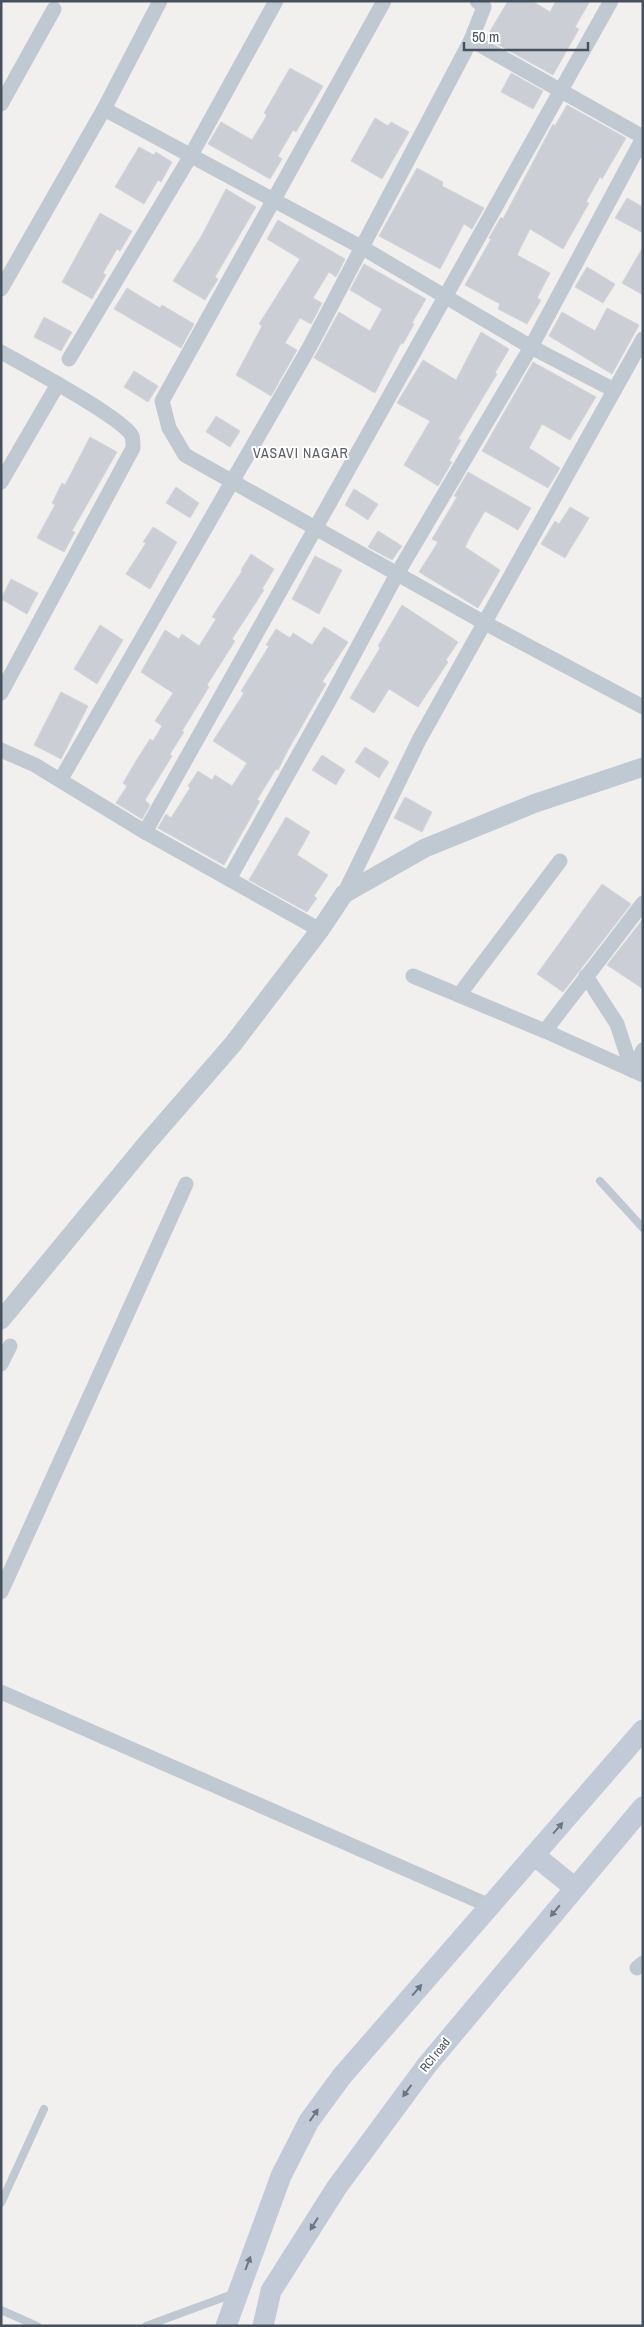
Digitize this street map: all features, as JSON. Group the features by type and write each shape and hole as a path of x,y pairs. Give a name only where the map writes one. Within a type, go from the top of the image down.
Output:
{"main road":[{"path":"226,2326 282,2176 309,2121 342,2076 643,1730"},
{"name":"RCI road","path":"263,2326 271,2291 337,2187 426,2065 641,1812"},
{"path":"534,1855 575,1888"}],"street":[{"path":"1,289 104,109 160,1"},
{"path":"69,360 190,157 276,1"},
{"path":"384,1 162,401 170,428 185,455 484,622 643,706"},
{"path":"145,832 611,1"},
{"path":"61,779 309,348 471,40 482,3"},
{"path":"1,104 54,9"},
{"path":"229,879 330,699 397,574 531,347 643,138 562,90 471,40"},
{"path":"104,109 361,248 531,347 614,390"},
{"path":"1,1320 146,1142 232,1044 320,930 344,894 419,740 643,339"},
{"path":"1,352 58,384 124,427 133,437 133,448 1,693"},
{"path":"1,482 58,384"},
{"path":"1,750 61,779 145,832 320,930"},
{"path":"344,894 425,848 533,804 643,767"},
{"path":"459,995 560,861"},
{"path":"545,1031 643,903"},
{"path":"413,976 545,1031 637,1073"},
{"path":"586,976 617,1024 637,1073"},
{"path":"637,1073 643,1050"},
{"path":"1,1592 186,1184"},
{"path":"1,1364 10,1346"},
{"path":"1,1692 490,1906"}],"lane":[{"path":"600,1181 643,1228"},
{"path":"1,2203 44,2109"},
{"path":"146,2326 237,2293"},
{"path":"1,2310 38,2326"}],"building":[{"path":"508,1 532,1 550,12 556,1 590,1 575,27 579,29 553,75 486,38"},
{"path":"290,68 323,86 296,132 293,130 278,156 282,159 270,179 208,144 221,122 252,140 267,115 264,113"},
{"path":"511,73 543,91 533,109 501,92"},
{"path":"567,105 626,138 602,179 600,177 586,202 589,203 563,249 530,229 517,255 550,273 537,298 541,300 527,324 498,309 500,304 465,285 501,217 503,219 553,124 555,126"},
{"path":"375,118 388,126 391,122 409,132 382,179 351,161"},
{"path":"139,147 154,155 156,152 172,162 161,182 158,180 144,204 115,187"},
{"path":"417,168 443,182 442,186 484,208 472,229 464,224 440,269 379,236"},
{"path":"226,189 256,207 215,277 218,279 205,300 173,281 202,235"},
{"path":"627,198 643,207 643,233 615,218"},
{"path":"100,213 132,231 120,251 117,249 103,273 106,275 92,299 62,282"},
{"path":"278,220 345,259 336,277 329,272 313,298 322,303 311,324 300,318 285,343 297,350 271,396 236,375 262,326 259,324 300,259 267,239"},
{"path":"643,247 643,295 622,283"},
{"path":"364,264 426,299 375,393 314,358 339,312 370,331 382,309 350,290"},
{"path":"587,267 615,284 603,303 575,287"},
{"path":"127,288 160,308 162,305 194,324 181,348 114,309"},
{"path":"607,308 639,325 612,374 549,336 562,312 595,331"},
{"path":"44,317 72,332 61,351 34,337"},
{"path":"481,332 509,349 495,373 497,374 458,439 461,440 449,461 452,462 438,486 404,465 430,421 397,403 423,360 456,380"},
{"path":"533,362 596,397 570,440 542,424 529,448 560,468 548,488 482,451"},
{"path":"134,371 158,386 148,402 124,387"},
{"path":"216,416 240,431 230,447 206,432"},
{"path":"90,437 117,452 72,531 75,532 64,552 37,538 55,505 52,503 62,483 65,485"},
{"path":"468,472 531,508 518,530 485,511 471,535 465,547 500,570 478,608 419,572 438,542 432,539 457,497 454,496"},
{"path":"176,487 199,503 190,518 166,503"},
{"path":"354,489 378,504 368,520 345,505"},
{"path":"570,507 589,518 565,558 541,544 555,521 559,524"},
{"path":"153,527 177,542 150,589 126,574 146,543 143,542"},
{"path":"378,531 402,546 392,560 368,547"},
{"path":"251,554 274,569 262,589 264,590 232,639 235,641 207,685 209,687 170,754 172,756 145,800 150,805 142,819 116,803 127,786 123,783 136,761 150,739 153,741 162,726 155,721 173,693 141,672 165,630 179,639 182,634 199,646 216,619 212,617"},
{"path":"315,556 342,570 319,614 292,599"},
{"path":"11,579 38,593 27,614 1,599"},
{"path":"402,605 458,642 446,660 448,662 418,707 389,689 374,713 350,698 380,648 378,646"},
{"path":"100,625 123,640 97,684 74,669"},
{"path":"324,627 348,642 322,682 326,684 278,770 276,769 257,800 260,801 224,865 158,828 166,814 171,818 190,788 188,786 198,771 212,780 215,775 232,786 247,763 213,741 244,693 241,691 269,646 266,645 276,629 290,638 293,633 312,645"},
{"path":"61,692 88,706 61,759 34,745"},
{"path":"365,747 389,762 379,778 355,762"},
{"path":"322,755 345,770 336,785 312,770"},
{"path":"405,797 432,812 422,832 394,818"},
{"path":"286,817 310,832 297,855 328,875 314,896 317,898 307,912 249,880"},
{"path":"602,884 631,904 563,992 537,974"},
{"path":"643,919 643,989 607,965"}],"district":[{"name":"VASAVI NAGAR","path":"301,453"}]}
